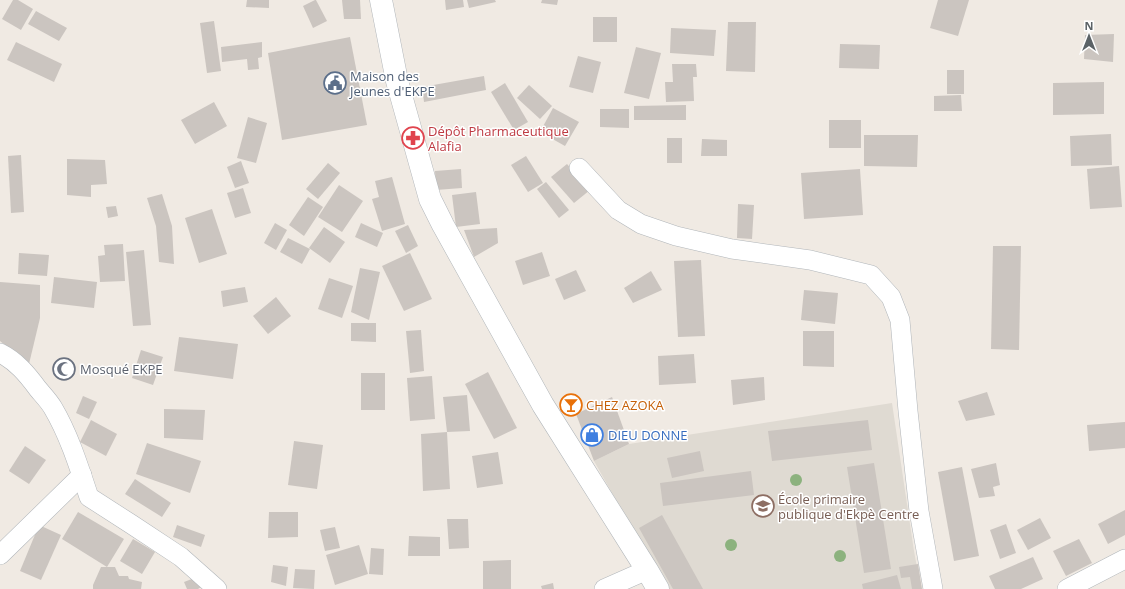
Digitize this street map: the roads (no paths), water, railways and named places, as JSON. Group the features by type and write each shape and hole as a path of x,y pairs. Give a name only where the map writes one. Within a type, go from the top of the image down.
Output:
{"street":[{"path":"381,0 397,81 430,199 543,405 648,570 658,589"},
{"path":"579,168 618,210 641,224 676,236 732,249 810,260 871,275 891,298 900,320 919,511 933,589"},
{"path":"0,353 10,358 29,377 53,408 68,438 89,497 181,558 217,589"},
{"path":"0,555 82,475"},
{"path":"1067,589 1125,559"},
{"path":"604,589 648,570"}],"place":[{"name":"Maison des Jeunes d'EKPE","path":"335,83"},
{"name":"Dépôt Pharmaceutique Alafia","path":"413,138"},
{"name":"Mosqué EKPE","path":"64,369"},
{"name":"CHEZ AZOKA","path":"571,405"},
{"name":"DIEU DONNE","path":"592,435"},
{"name":"École primaire publique d'Ekpè Centre","path":"763,506"}]}
